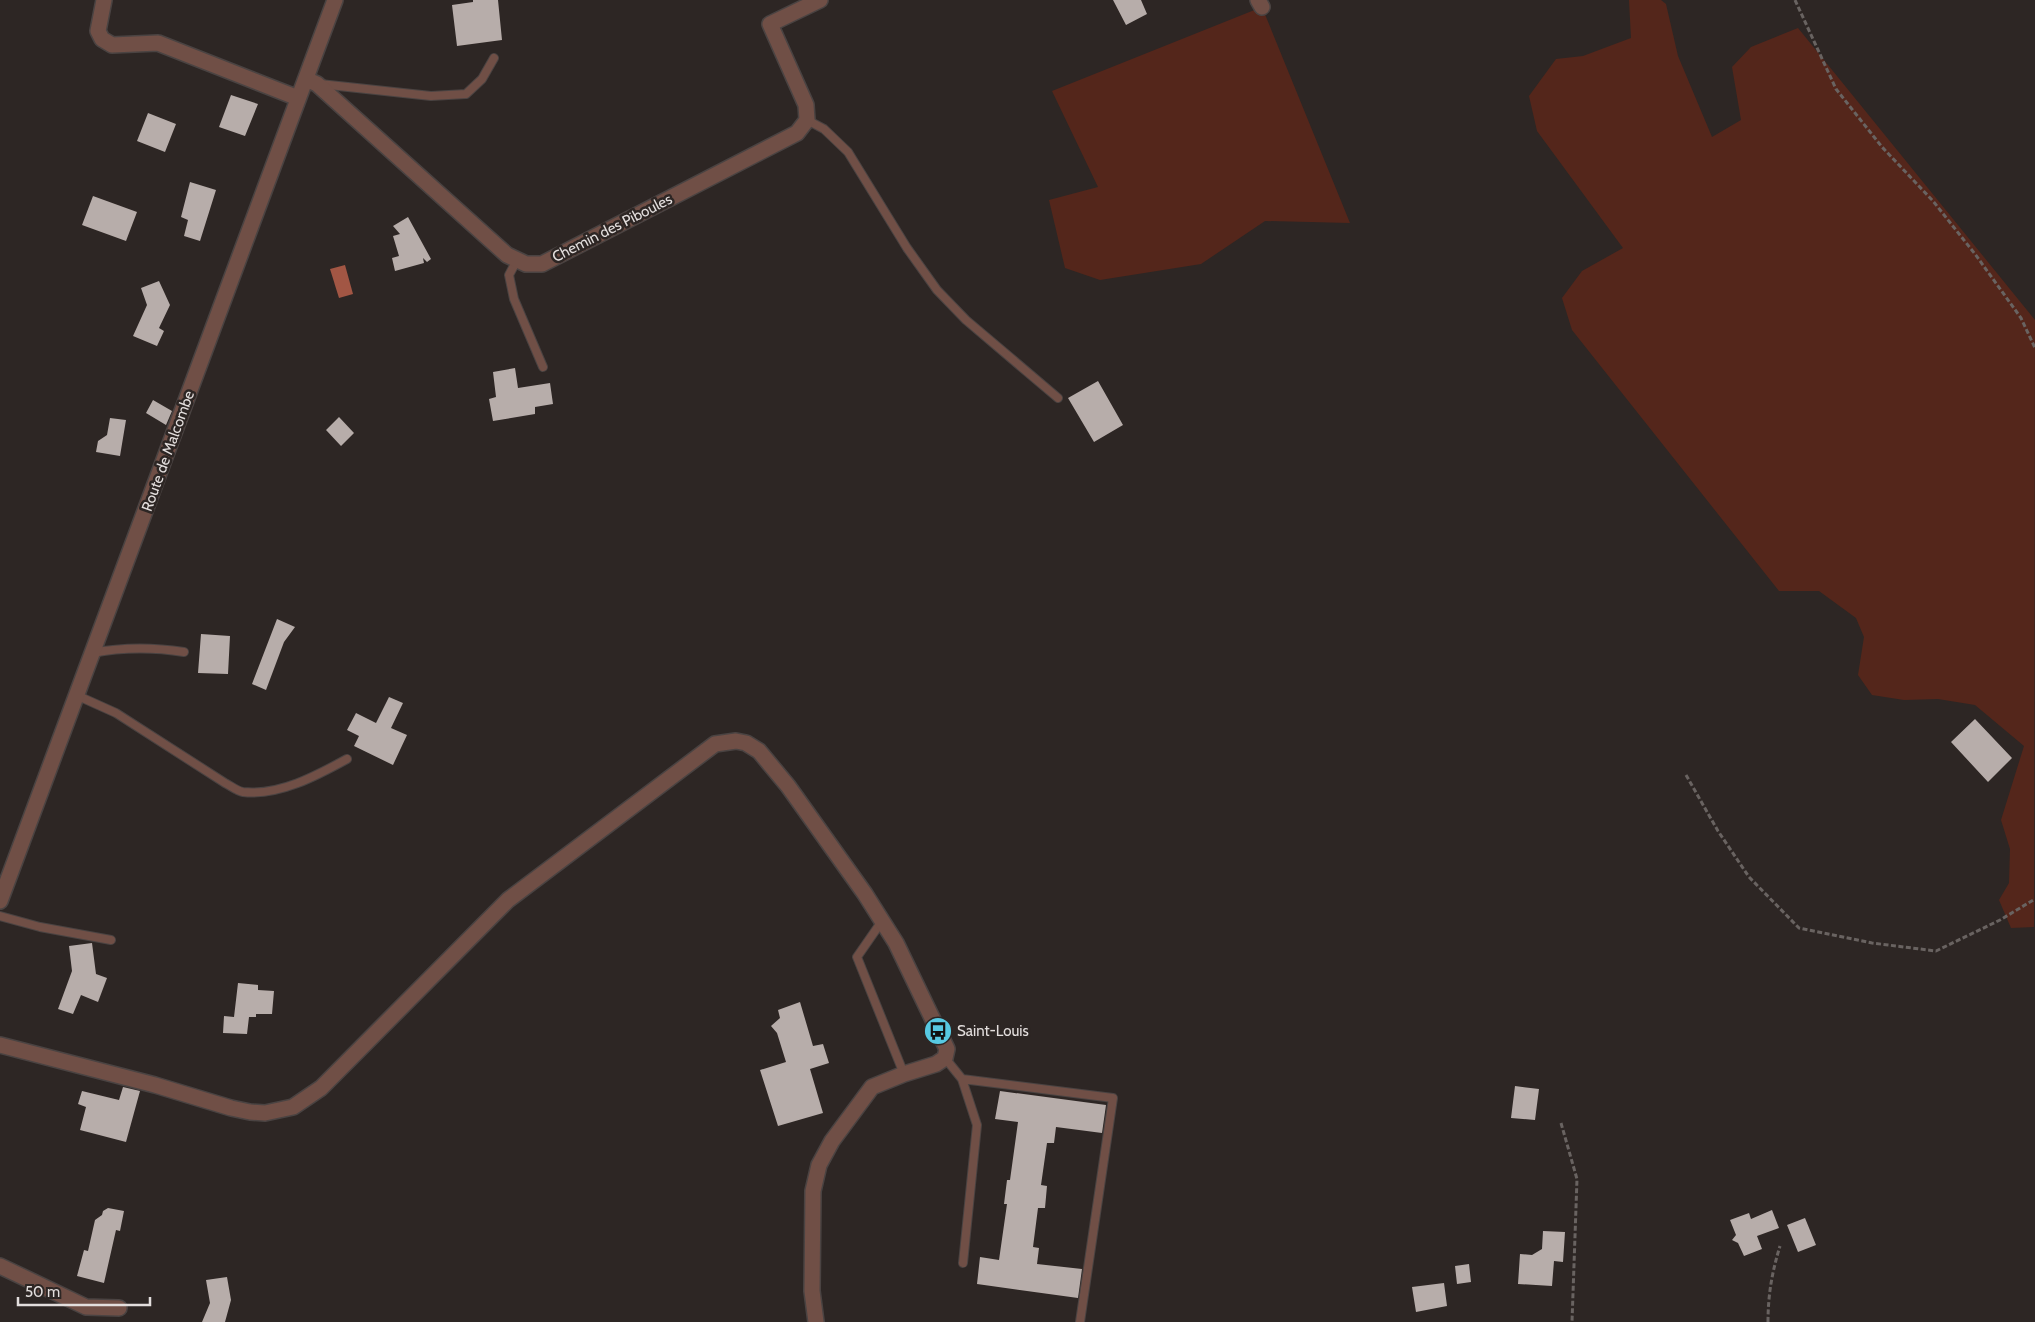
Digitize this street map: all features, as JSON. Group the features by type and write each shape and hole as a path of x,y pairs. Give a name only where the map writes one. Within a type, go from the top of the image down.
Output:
{"street":[{"path":"104,0 98,31 102,39 112,45 158,43 298,98"},
{"name":"Route de Malcombe","path":"0,901 298,98 311,81 335,0"},
{"path":"807,120 806,106 770,24 820,0"},
{"name":"Chemin des Piboules","path":"311,81 507,255 526,264 542,264 797,133 807,120"},
{"path":"0,1045 156,1085 231,1108 265,1113 293,1107 321,1088 508,900 715,744 725,741 746,743 759,751 788,786 865,894 896,944 947,1048 945,1058 936,1064 872,1087 832,1141 819,1165 813,1191 812,1291 816,1322"},
{"path":"0,1266 86,1307 119,1308"}],"lane":[{"path":"311,81 431,96 466,94 482,79 494,58"},
{"path":"807,120 824,130 848,152 907,248 937,290 966,320 1058,398"},
{"path":"517,260 509,275 514,299 543,367"},
{"path":"92,653 118,648 158,648 184,652"},
{"path":"76,695 116,713 225,784 241,792 276,791 326,770 346,759"},
{"path":"0,916 40,927 111,940"},
{"path":"882,921 857,957 904,1074"},
{"path":"945,1058 962,1079 977,1125 963,1263"},
{"path":"962,1079 1113,1098 1080,1322"}],"path":[{"path":"1795,0 1836,89 1882,147 1933,201 1975,254 2021,318 2035,348"},
{"path":"1686,775 1718,832 1750,877 1799,928 1872,943 1936,951 2000,920 2035,899"},
{"path":"1561,1123 1578,1179 1572,1322"},
{"path":"1768,1322 1768,1296 1772,1271 1780,1246"}],"shaded area":[{"path":"1629,0 1661,0 1666,4 1678,56 1712,137 1741,120 1732,67 1751,47 1798,28 2035,320 2034,927 2011,928 1999,900 2009,883 2010,849 2001,820 2024,746 1975,705 1938,699 1904,700 1872,695 1858,675 1864,637 1856,618 1819,591 1779,591 1572,330 1562,298 1582,271 1623,248 1537,131 1529,96 1556,59 1583,56 1631,38"},
{"path":"1262,7 1350,223 1265,221 1201,264 1100,280 1065,268 1049,200 1098,187 1052,91"},
{"path":"345,265 353,294 339,298 330,269"}],"building":[{"path":"473,0 498,0 502,40 457,46 452,5 473,2"},
{"path":"1113,0 1141,0 1147,14 1126,25"},
{"path":"231,95 258,104 245,136 219,127"},
{"path":"148,113 176,124 165,152 137,141"},
{"path":"190,182 216,190 200,241 184,236 188,220 181,217"},
{"path":"93,196 137,212 126,241 82,225"},
{"path":"408,217 431,259 427,262 423,258 424,263 395,271 392,258 399,256 393,236 400,234 393,226"},
{"path":"159,281 170,305 159,328 164,331 157,346 133,336 147,305 141,288"},
{"path":"515,368 518,388 550,383 553,404 535,407 535,414 493,421 489,399 496,397 493,372"},
{"path":"1098,381 1123,425 1094,442 1068,398"},
{"path":"153,400 172,411 166,425 146,413"},
{"path":"339,417 354,433 341,446 326,430"},
{"path":"110,418 126,420 120,456 96,452 98,441 107,435"},
{"path":"277,619 295,627 284,642 266,690 252,684"},
{"path":"201,634 230,636 228,674 198,673"},
{"path":"389,697 403,703 391,728 407,735 393,765 354,746 359,736 347,730 356,713 376,723"},
{"path":"1975,719 2012,758 1988,782 1951,742"},
{"path":"92,943 96,974 107,978 98,1002 81,995 73,1014 58,1009 72,971 69,946"},
{"path":"238,983 258,985 258,990 274,991 272,1014 256,1014 256,1017 249,1017 247,1034 223,1033 224,1016 234,1017"},
{"path":"800,1002 813,1046 823,1044 829,1063 810,1069 823,1113 778,1126 760,1070 786,1062 777,1033 771,1026 780,1018 778,1010"},
{"path":"1515,1086 1539,1089 1535,1120 1511,1118"},
{"path":"123,1087 140,1091 126,1142 80,1130 86,1107 78,1104 82,1091 119,1100"},
{"path":"1000,1091 1106,1105 1102,1133 1056,1127 1054,1143 1047,1143 1041,1185 1047,1186 1045,1208 1038,1208 1033,1247 1039,1248 1037,1264 1082,1269 1078,1298 977,1284 980,1257 999,1260 1007,1204 1004,1204 1007,1180 1010,1180 1018,1122 995,1119"},
{"path":"108,1208 124,1211 120,1231 116,1230 104,1283 77,1276 84,1250 88,1251 95,1220"},
{"path":"1772,1210 1779,1228 1757,1236 1762,1249 1744,1256 1738,1243 1732,1240 1736,1235 1730,1220 1749,1213 1751,1219"},
{"path":"1805,1218 1816,1245 1798,1252 1787,1225"},
{"path":"1543,1231 1565,1232 1563,1262 1554,1261 1552,1286 1518,1284 1520,1254 1532,1255 1542,1249"},
{"path":"1469,1264 1471,1282 1457,1284 1455,1266"},
{"path":"227,1277 231,1300 225,1322 202,1322 210,1303 206,1280"},
{"path":"1444,1283 1447,1306 1416,1312 1412,1287"}],"place":[{"name":"Saint-Louis","path":"938,1031"}]}
